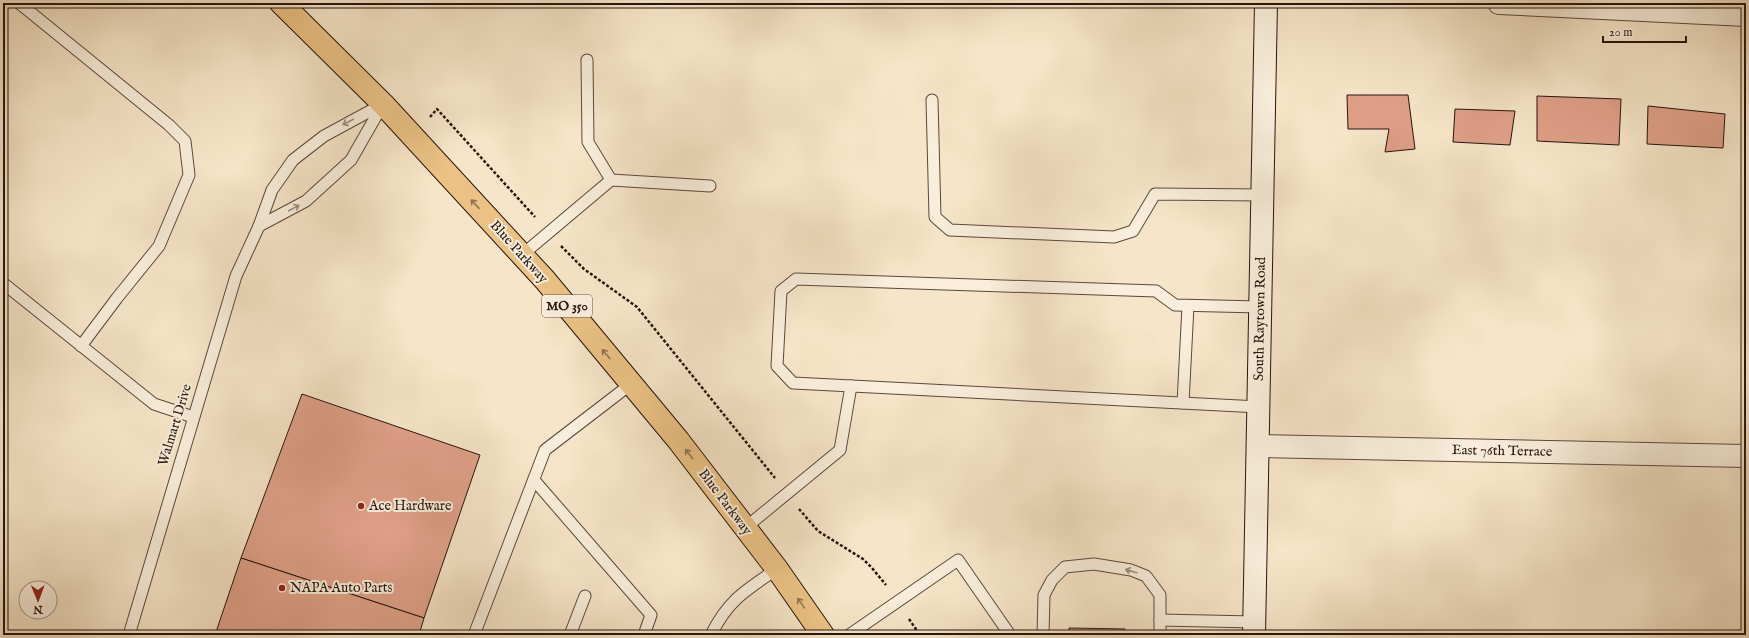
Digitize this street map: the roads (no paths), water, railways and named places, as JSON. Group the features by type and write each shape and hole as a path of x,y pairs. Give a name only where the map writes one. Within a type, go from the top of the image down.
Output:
{"highway":[{"name":"Blue Parkway","path":"281,3 383,104 545,280 678,440 777,569 823,635"}],"street":[{"name":"South Raytown Road","path":"1254,629 1266,3"},
{"path":"1499,3 1746,15"},
{"name":"East 76th Terrace","path":"1258,446 1746,456"}],"lane":[{"path":"19,3 169,125 185,141 188,175 159,246 81,346"},
{"path":"587,60 588,142 611,180"},
{"path":"932,100 935,217 950,230 1114,237 1133,231 1155,194 1262,195"},
{"path":"259,226 306,201 352,160 383,104"},
{"name":"Walmart Drive","path":"128,635 236,276 259,226 272,190 293,160 324,136 383,104"},
{"path":"522,255 611,180 710,186"},
{"path":"1258,407 793,383 777,366 781,291 796,279 1156,291 1175,305 1260,307"},
{"path":"3,283 154,404 193,417"},
{"path":"1183,403 1188,306"},
{"path":"474,635 545,450 631,384"},
{"path":"745,528 840,450 851,386"},
{"path":"534,480 651,615 644,635"},
{"path":"850,635 958,560 1010,635"},
{"path":"1043,635 1044,594 1052,580 1065,567 1094,564 1131,570 1146,576 1160,595 1160,635"},
{"path":"711,635 720,616 740,594 777,569"},
{"path":"570,635 586,596"},
{"path":"1160,620 1254,629"}],"place":[{"name":"Ace Hardware","path":"361,506"},
{"name":"NAPA Auto Parts","path":"282,588"}]}
